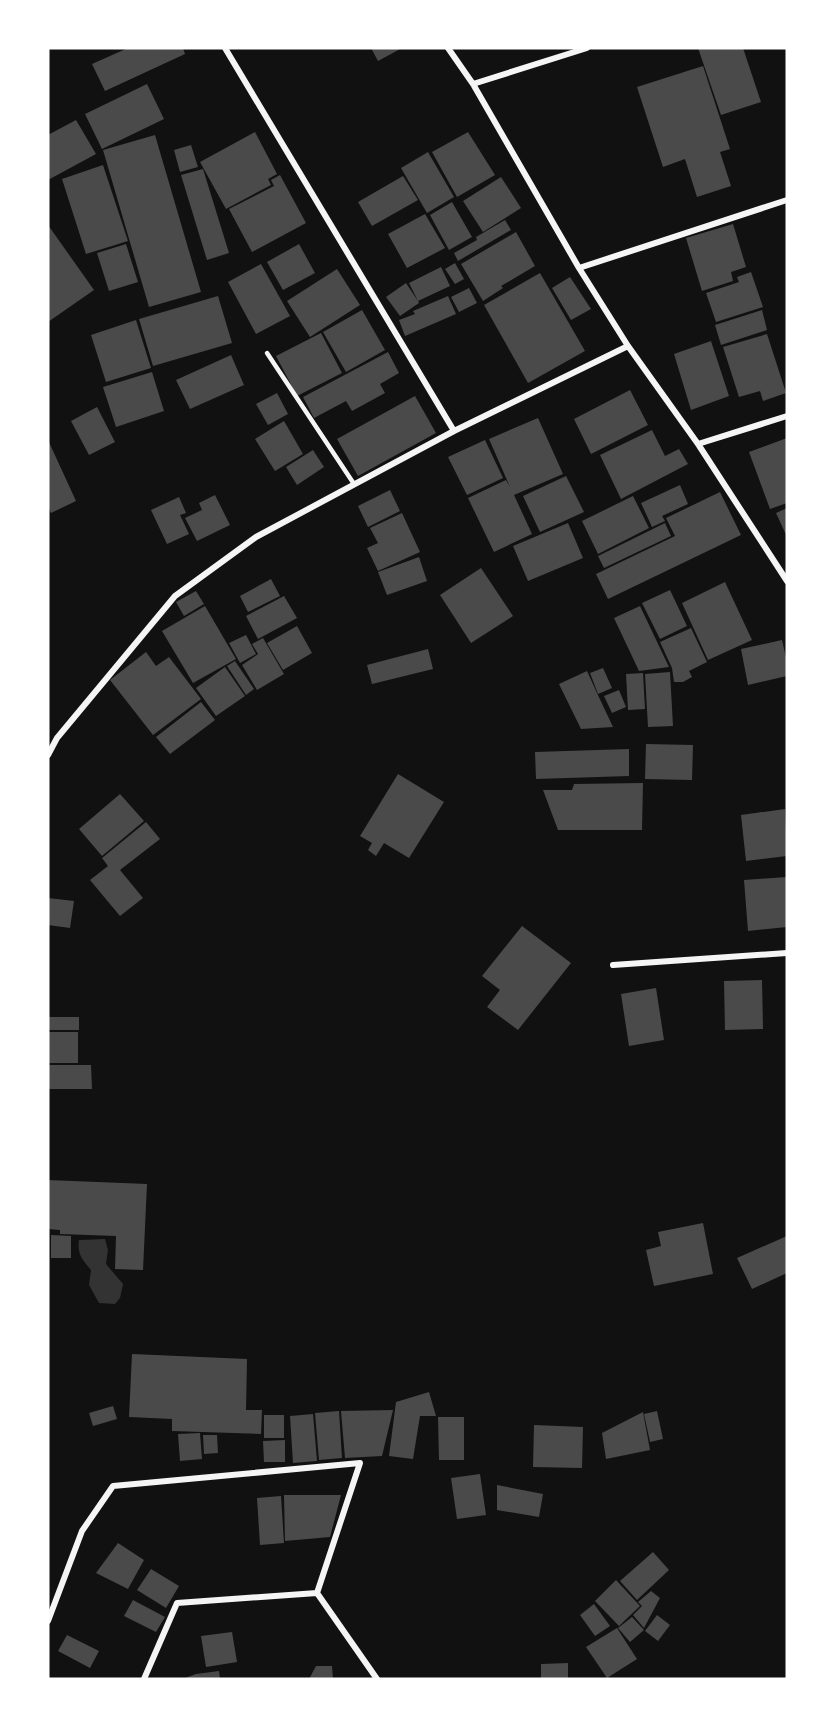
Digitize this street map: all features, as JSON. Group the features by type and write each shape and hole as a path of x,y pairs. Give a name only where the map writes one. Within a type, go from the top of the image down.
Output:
{"street":[{"path":"225,48 454,431"},
{"path":"448,48 473,84 579,268 628,346 698,444 787,581"},
{"path":"473,84 587,48"},
{"path":"579,268 787,200"},
{"path":"48,755 57,738 175,596 256,537 454,431 628,346"},
{"path":"698,444 787,416"},
{"path":"613,965 787,953"},
{"path":"48,1621 82,1531 113,1486 360,1463 317,1593"},
{"path":"144,1679 177,1603 317,1593"},
{"path":"317,1593 377,1679"}],"lane":[{"path":"267,353 354,484"}],"shaded area":[{"path":"105,1239 108,1250 106,1264 123,1284 120,1298 115,1304 99,1303 89,1285 91,1270 79,1249 79,1240"}],"building":[{"path":"128,48 183,48 185,54 105,91 92,64"},
{"path":"371,48 402,48 378,61"},
{"path":"698,48 743,48 761,102 721,115"},
{"path":"703,66 730,149 720,152 731,186 697,197 685,159 663,167 637,87"},
{"path":"147,84 164,119 102,149 85,114"},
{"path":"76,120 96,154 48,180 48,135"},
{"path":"255,132 277,174 268,179 271,185 226,209 200,162"},
{"path":"468,132 495,175 457,197 432,152"},
{"path":"155,135 201,292 149,307 103,150"},
{"path":"191,145 198,167 180,172 174,150"},
{"path":"428,152 454,197 427,213 401,168"},
{"path":"103,165 128,241 86,254 62,179"},
{"path":"203,169 229,253 207,260 181,175"},
{"path":"280,175 306,223 252,252 229,209 274,186 271,180"},
{"path":"403,176 418,200 372,226 358,202"},
{"path":"501,177 521,208 483,232 463,201"},
{"path":"452,202 472,237 449,250 430,215"},
{"path":"425,214 445,248 407,268 388,234"},
{"path":"505,220 511,230 458,261 454,253"},
{"path":"733,224 746,267 731,272 733,281 702,291 686,238"},
{"path":"48,225 94,290 48,322"},
{"path":"516,232 535,266 501,286 503,288 483,301 461,264"},
{"path":"126,244 138,282 109,291 97,253"},
{"path":"299,244 315,273 283,290 267,262"},
{"path":"455,263 464,279 455,284 445,269"},
{"path":"261,264 290,316 256,334 228,282"},
{"path":"441,267 450,286 418,301 409,283"},
{"path":"337,269 360,305 310,337 287,301"},
{"path":"751,272 763,307 716,322 706,293 739,282 737,277"},
{"path":"540,273 585,351 528,383 484,305"},
{"path":"570,277 591,309 571,320 552,288"},
{"path":"406,283 419,303 400,316 386,297"},
{"path":"469,288 477,303 459,312 451,297"},
{"path":"218,296 232,343 153,366 139,319"},
{"path":"448,296 456,314 405,336 399,320 415,314 413,311"},
{"path":"362,310 385,350 346,372 323,332"},
{"path":"762,310 767,330 721,345 715,325"},
{"path":"136,320 151,368 106,382 91,335"},
{"path":"321,333 342,373 297,396 276,356"},
{"path":"767,334 786,393 763,401 760,391 739,397 723,347"},
{"path":"711,341 729,396 691,410 674,354"},
{"path":"388,352 399,373 380,384 385,393 352,411 346,401 314,418 303,397"},
{"path":"231,355 244,385 190,409 176,380"},
{"path":"152,372 164,411 116,427 103,387"},
{"path":"630,390 648,425 591,454 574,419"},
{"path":"277,393 288,414 268,425 256,404"},
{"path":"415,396 436,433 358,476 337,439"},
{"path":"97,407 115,442 89,455 71,421"},
{"path":"538,418 563,474 514,495 532,534 494,552 468,498 506,480 510,487 489,439"},
{"path":"284,421 303,454 275,471 255,439"},
{"path":"652,430 665,456 679,449 688,464 621,499 600,455"},
{"path":"787,438 787,503 770,509 749,452"},
{"path":"48,440 76,501 51,513 48,507"},
{"path":"485,440 503,478 467,495 448,457"},
{"path":"313,450 324,467 297,485 286,467"},
{"path":"566,476 584,512 540,532 523,496"},
{"path":"680,485 688,504 662,516 665,521 652,527 641,503"},
{"path":"390,490 400,511 368,527 358,506"},
{"path":"720,492 741,535 608,599 596,574 675,536 666,518"},
{"path":"215,495 230,525 197,541 185,518 202,510 199,503"},
{"path":"633,496 649,528 598,554 582,521"},
{"path":"179,497 186,513 180,515 189,534 167,544 151,510"},
{"path":"787,508 787,537 776,513"},
{"path":"402,513 420,552 378,571 367,548 378,543 370,528"},
{"path":"568,523 583,558 528,581 513,546"},
{"path":"665,523 671,536 604,568 598,556"},
{"path":"419,557 427,581 387,595 378,572"},
{"path":"481,568 513,616 471,643 440,595"},
{"path":"271,579 280,596 248,612 240,596"},
{"path":"725,582 752,640 708,660 682,603"},
{"path":"670,590 687,626 660,639 642,603"},
{"path":"196,591 204,604 184,616 176,602"},
{"path":"284,596 297,618 258,639 246,616"},
{"path":"205,606 236,659 193,683 162,631"},
{"path":"640,606 669,667 639,671 614,618"},
{"path":"297,626 312,653 283,670 267,643"},
{"path":"691,628 707,662 689,671 692,677 683,682 674,682 672,668 660,642"},
{"path":"246,635 256,654 240,663 229,643"},
{"path":"263,638 284,674 257,690 242,665 258,654 252,644"},
{"path":"782,640 787,662 787,676 748,685 741,649"},
{"path":"428,649 433,669 372,684 367,665"},
{"path":"146,652 156,666 169,657 201,699 153,735 110,680"},
{"path":"235,661 254,689 246,695 227,666"},
{"path":"225,667 245,696 216,716 196,688"},
{"path":"603,668 612,688 598,694 590,673"},
{"path":"587,671 613,727 581,729 559,684"},
{"path":"670,672 673,726 648,727 645,674"},
{"path":"643,673 645,709 628,710 626,674"},
{"path":"619,690 626,707 612,713 604,696"},
{"path":"201,702 215,720 170,754 156,737"},
{"path":"646,744 693,745 692,780 645,779"},
{"path":"629,749 629,776 536,779 535,752"},
{"path":"398,774 444,802 409,858 384,843 376,856 368,850 372,843 360,836"},
{"path":"643,783 642,830 558,830 543,790 572,790 574,784"},
{"path":"120,794 144,821 102,856 79,829"},
{"path":"785,809 787,856 746,861 741,815"},
{"path":"146,822 160,839 120,870 143,898 120,916 90,880 108,866 102,858"},
{"path":"787,877 787,927 748,931 744,880"},
{"path":"48,898 74,901 70,928 48,925"},
{"path":"522,926 571,963 518,1030 487,1007 500,990 482,976"},
{"path":"762,980 763,1029 725,1030 724,981"},
{"path":"656,988 664,1040 629,1046 621,994"},
{"path":"48,1017 79,1017 79,1030 48,1030"},
{"path":"48,1032 78,1032 78,1063 48,1063"},
{"path":"48,1065 91,1065 92,1089 48,1089"},
{"path":"48,1180 147,1184 143,1270 115,1269 116,1236 60,1234 60,1230 48,1229"},
{"path":"703,1223 713,1274 654,1286 646,1250 661,1246 658,1232"},
{"path":"51,1235 71,1236 71,1258 51,1258"},
{"path":"787,1236 787,1273 752,1289 737,1258"},
{"path":"132,1354 247,1359 246,1410 262,1410 261,1434 172,1431 172,1419 129,1417"},
{"path":"429,1392 436,1416 420,1416 413,1459 389,1456 396,1402"},
{"path":"113,1406 117,1419 93,1426 89,1413"},
{"path":"393,1410 382,1456 345,1458 341,1411"},
{"path":"339,1411 342,1458 319,1460 315,1413"},
{"path":"657,1411 663,1439 650,1442 644,1414"},
{"path":"643,1412 650,1450 606,1459 602,1433"},
{"path":"313,1414 317,1461 293,1463 290,1416"},
{"path":"264,1415 284,1415 284,1438 264,1438"},
{"path":"438,1417 464,1417 464,1460 439,1460"},
{"path":"534,1425 583,1427 582,1468 533,1467"},
{"path":"200,1433 202,1459 180,1461 178,1434"},
{"path":"203,1435 217,1435 218,1453 204,1454"},
{"path":"285,1440 285,1462 264,1462 263,1441"},
{"path":"480,1474 486,1515 457,1519 451,1478"},
{"path":"497,1485 543,1494 539,1517 497,1510"},
{"path":"284,1495 341,1495 330,1537 285,1541"},
{"path":"281,1496 284,1543 260,1545 257,1498"},
{"path":"118,1543 144,1560 128,1589 96,1573"},
{"path":"653,1552 669,1570 637,1600 620,1581"},
{"path":"151,1569 179,1586 166,1608 137,1590"},
{"path":"616,1580 640,1606 619,1626 595,1601"},
{"path":"651,1591 660,1598 644,1628 633,1615 642,1606 638,1602"},
{"path":"133,1600 165,1617 156,1632 124,1616"},
{"path":"594,1604 610,1626 595,1636 580,1615"},
{"path":"657,1615 670,1625 658,1641 645,1631"},
{"path":"632,1617 644,1630 630,1642 618,1628"},
{"path":"617,1628 637,1659 607,1678 586,1647"},
{"path":"232,1632 237,1662 206,1667 201,1636"},
{"path":"67,1635 99,1651 90,1668 58,1651"},
{"path":"568,1663 568,1679 541,1679 541,1664"},
{"path":"316,1666 332,1666 333,1679 309,1679"},
{"path":"219,1671 220,1679 182,1679 196,1674"}]}
